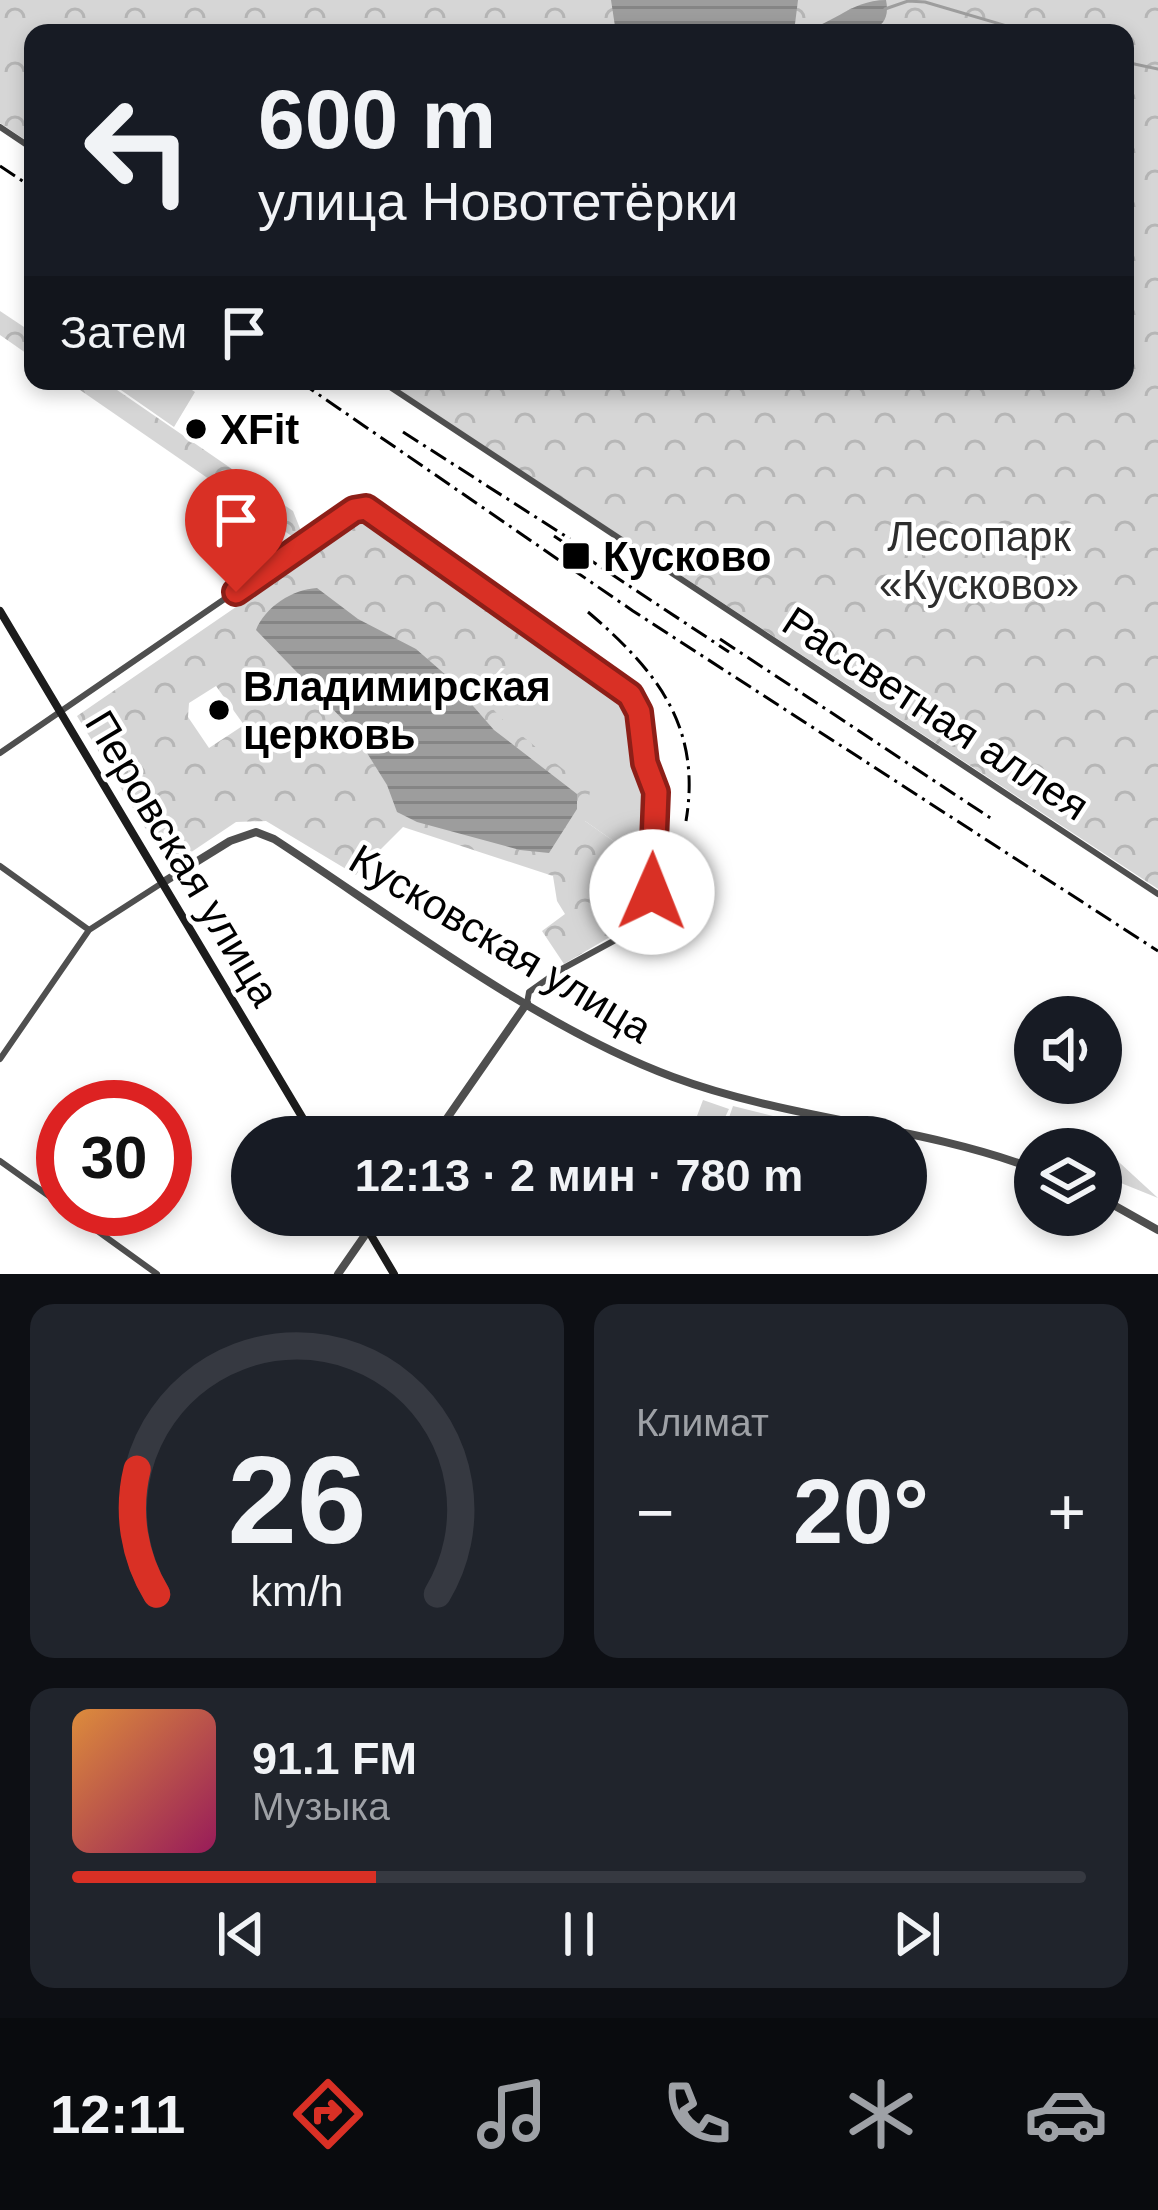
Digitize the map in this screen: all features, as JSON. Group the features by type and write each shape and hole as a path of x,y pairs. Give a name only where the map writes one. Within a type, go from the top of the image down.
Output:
{"main road":[{"name":"Перовская улица","path":"0,611 302,1116"},
{"path":"371,1236 394,1274"}],"street":[{"name":"Рассветная аллея","path":"395,390 1158,894"},
{"path":"0,753 362,507 376,512 623,688 639,712 645,763 656,792 652,892 619,938 525,991 527,1003 449,1116"},
{"name":"Кусковская улица","path":"163,883 230,842 256,832 274,839 527,1003 595,1042 680,1080 1014,1164"},
{"path":"0,866 89,930"},
{"path":"0,1059 89,930 163,883"},
{"path":"0,1161 36,1187"},
{"path":"1122,1210 1158,1230"},
{"path":"104,1236 157,1274"},
{"path":"338,1274 365,1236"}],"green space":[{"name":"Лесопарк «Кусково»","path":"0,0 1158,0 1158,889 399,390 1134,390 1134,24 24,24 24,139 0,123"},
{"path":"0,311 24,327 24,352 0,335"},
{"path":"80,390 117,390 293,511 301,531 293,537"},
{"path":"121,390 195,392 174,427"},
{"path":"367,517 537,636 511,669 501,668 479,694 505,722 590,791 585,821 622,847 645,842 646,885 615,934 564,964 542,931 565,914 557,901 553,876 403,827 375,855 372,852 356,875 266,821 236,822 169,867 77,716","holes":["216,686 244,725 209,748 188,717 189,703"]},
{"path":"537,636 621,699 636,740 638,785 647,790 645,842 622,847 585,821 479,694"},
{"path":"703,1100 729,1109 726,1116 697,1116"},
{"path":"733,1106 773,1116 730,1116"},
{"path":"1122,1165 1158,1198 1122,1183"}],"shaded area":[{"path":"611,0 798,0 795,24 615,24"},
{"path":"886,0 881,24 822,24 850,9"},
{"path":"317,588 358,619 416,649 447,676 494,730 577,794 577,809 549,853 520,850 417,822 397,812 387,785 352,729 256,630 281,601"}],"waterway":[{"path":"885,9 908,1 925,2 1000,24"},
{"path":"1134,64 1158,69"}],"railway":[{"path":"0,166 24,182"},
{"path":"312,390 633,611 1158,951"},
{"path":"403,432 570,539"},
{"path":"554,536 729,652"},
{"path":"588,612 653,679 680,728 687,756 686,821"},
{"path":"720,639 995,821"}],"place":[{"name":"XFit","path":"196,429"},
{"name":"Кусково","path":"576,556"},
{"name":"Владимирская церковь","path":"219,710"}],"route":[{"path":"236,592 354,510 366,508 563,644 636,703 645,763 657,799 652,892"}]}
